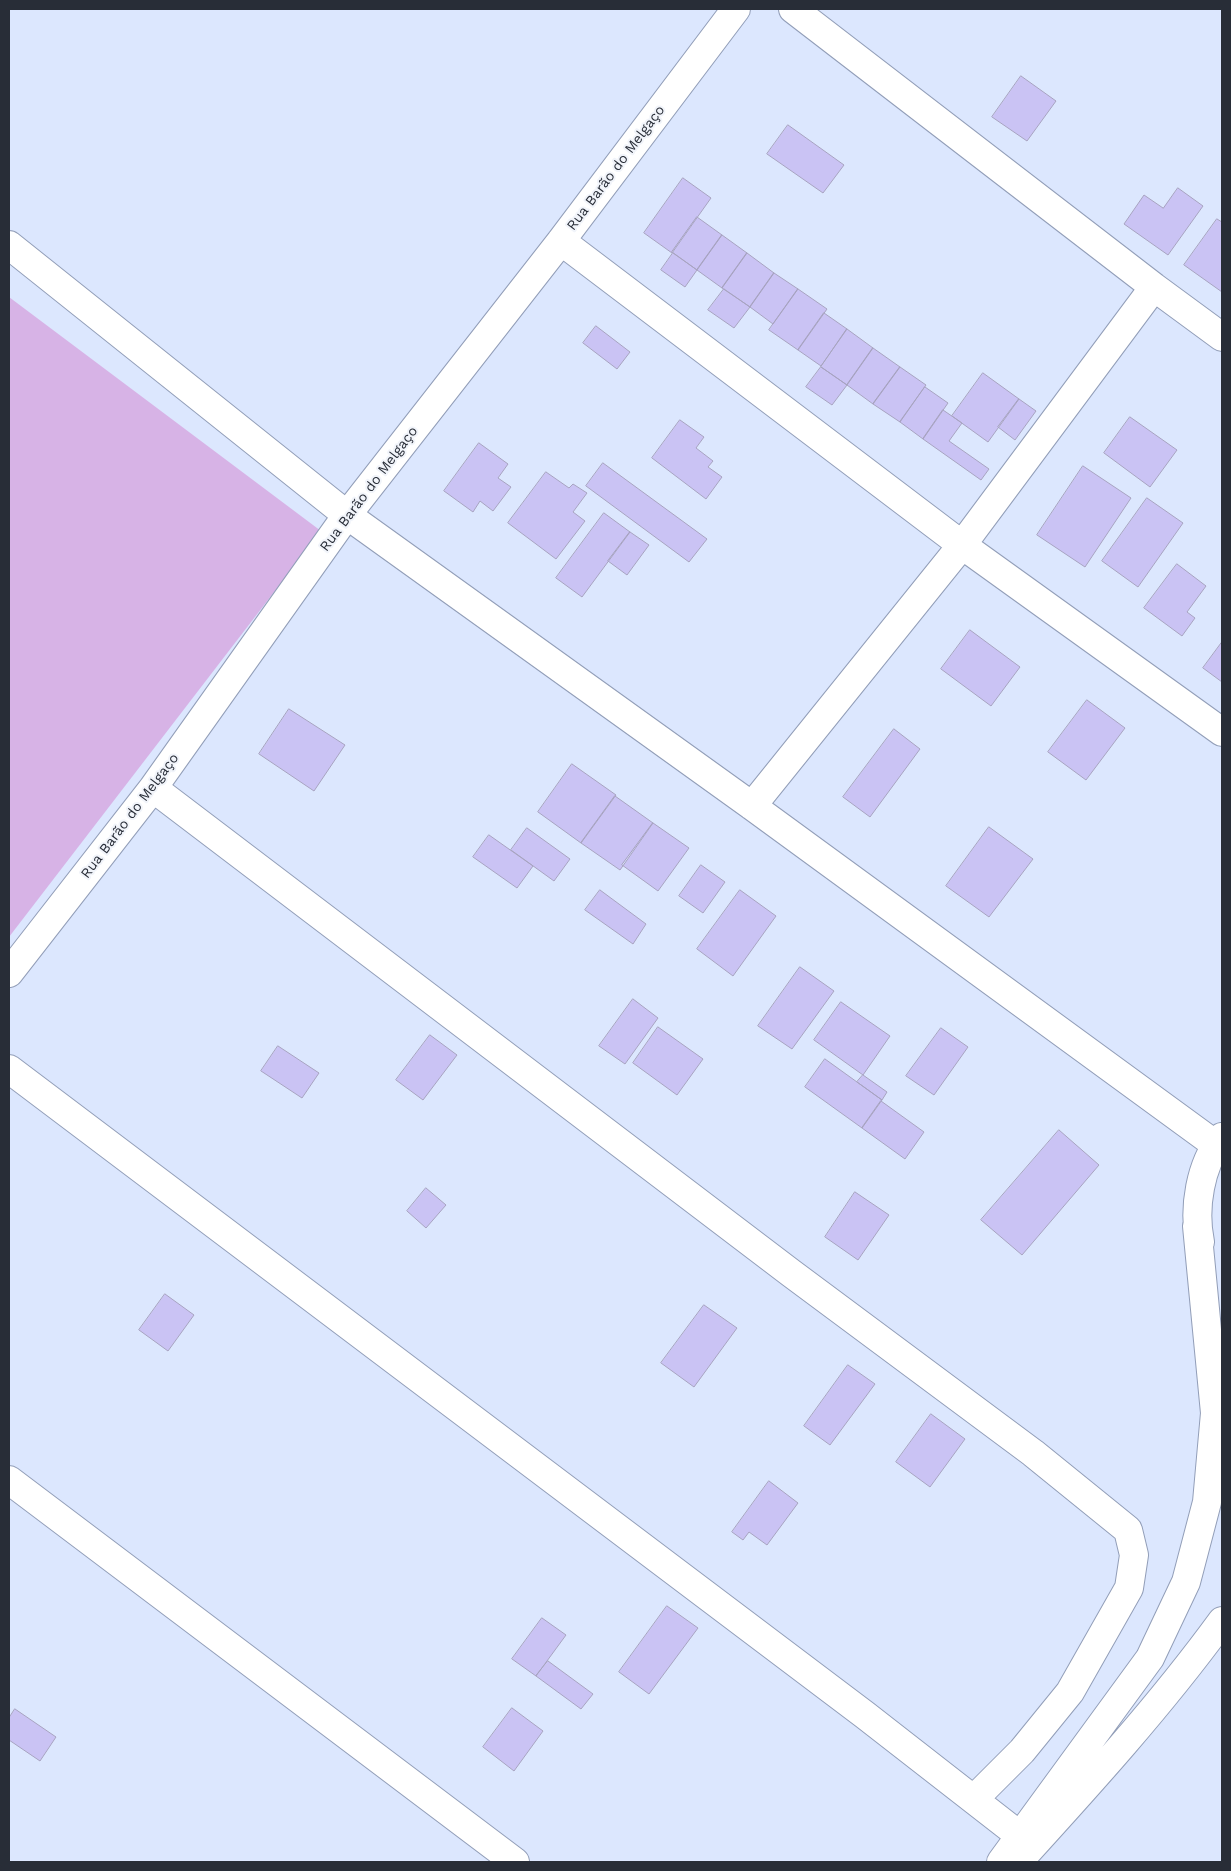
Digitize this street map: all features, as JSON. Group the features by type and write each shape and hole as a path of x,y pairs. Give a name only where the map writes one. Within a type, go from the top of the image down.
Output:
{"street":[{"name":"Rua Barão do Melgaço","path":"9,974 153,788 347,515 561,241 736,9"},
{"path":"793,9 1154,288 1222,337"},
{"path":"561,241 962,545 1222,732"},
{"path":"9,246 347,515 1219,1141 1200,1184 1197,1226 1215,1413 1207,1502 1186,1582 1150,1658 1001,1862"},
{"path":"752,806 962,545 1154,288"},
{"path":"153,788 791,1273 1032,1453 1128,1530 1134,1555 1129,1588 1070,1692 1022,1751 974,1799"},
{"path":"9,1069 1019,1835"},
{"path":"1197,1226 1206,1270 1222,1297"},
{"path":"9,1480 515,1862"},
{"path":"1018,1862 1154,1709 1184,1673 1222,1621"}],"shaded area":[{"path":"9,297 321,531 9,937"}],"building":[{"path":"1021,76 1056,101 1027,141 992,117"},
{"path":"788,125 844,165 823,193 767,154"},
{"path":"683,178 711,198 672,253 644,233"},
{"path":"1178,188 1203,206 1168,255 1124,224 1144,195 1163,208"},
{"path":"697,217 722,235 697,270 672,252"},
{"path":"1217,219 1222,222 1222,292 1184,265"},
{"path":"722,235 747,253 722,288 697,270"},
{"path":"673,253 697,270 685,287 661,270"},
{"path":"747,253 774,273 750,307 722,288"},
{"path":"774,273 798,289 773,324 750,307"},
{"path":"724,289 750,307 734,328 708,310"},
{"path":"798,289 827,309 798,350 769,330"},
{"path":"824,313 847,329 821,366 798,350"},
{"path":"596,326 630,352 617,369 583,343"},
{"path":"847,329 873,348 847,385 821,367"},
{"path":"873,348 900,367 873,404 847,385"},
{"path":"821,367 847,385 832,405 806,387"},
{"path":"900,367 926,385 900,422 873,404"},
{"path":"983,373 1019,399 988,442 952,416"},
{"path":"925,387 948,403 923,439 900,422"},
{"path":"1019,399 1036,411 1015,440 998,427"},
{"path":"943,410 962,423 949,441 989,469 981,480 923,439"},
{"path":"1130,417 1177,450 1150,487 1104,453"},
{"path":"680,420 704,437 696,448 713,461 708,467 722,477 706,499 652,458"},
{"path":"479,443 508,464 498,478 511,487 493,511 480,501 473,512 444,491"},
{"path":"603,463 707,539 689,562 586,486"},
{"path":"1083,466 1131,498 1085,567 1037,535"},
{"path":"546,472 569,488 573,484 587,493 573,512 585,521 556,559 508,523"},
{"path":"1147,498 1183,523 1138,587 1102,561"},
{"path":"604,513 630,532 582,597 556,578"},
{"path":"630,532 649,545 627,575 608,561"},
{"path":"1177,564 1206,586 1187,612 1195,618 1182,636 1144,608"},
{"path":"970,630 1020,667 991,706 941,669"},
{"path":"1222,642 1222,682 1203,668"},
{"path":"1087,700 1125,728 1086,780 1048,752"},
{"path":"289,709 345,745 314,791 259,754"},
{"path":"894,729 920,749 870,817 843,797"},
{"path":"572,764 616,795 581,843 538,812"},
{"path":"615,796 653,823 620,870 581,843"},
{"path":"653,823 689,848 658,891 622,865"},
{"path":"989,827 1033,859 989,917 946,886"},
{"path":"527,828 570,859 554,881 511,850"},
{"path":"489,835 533,866 517,888 473,857"},
{"path":"701,865 725,882 703,913 679,896"},
{"path":"600,890 646,924 633,944 585,910"},
{"path":"740,890 776,916 733,976 697,949"},
{"path":"800,967 834,991 792,1049 758,1026"},
{"path":"633,999 658,1018 625,1064 599,1046"},
{"path":"841,1002 890,1036 863,1075 814,1040"},
{"path":"658,1027 703,1059 677,1095 633,1063"},
{"path":"941,1028 968,1047 934,1095 906,1076"},
{"path":"430,1035 457,1055 423,1100 396,1080"},
{"path":"278,1046 319,1073 302,1098 261,1071"},
{"path":"825,1059 882,1100 862,1128 805,1087"},
{"path":"863,1075 887,1092 882,1100 857,1082"},
{"path":"881,1101 924,1132 905,1159 862,1128"},
{"path":"1059,1130 1099,1165 1022,1255 981,1220"},
{"path":"426,1188 446,1205 426,1228 407,1211"},
{"path":"855,1192 889,1215 858,1260 825,1237"},
{"path":"165,1294 194,1315 168,1351 139,1330"},
{"path":"704,1305 737,1328 694,1387 661,1363"},
{"path":"848,1365 875,1384 830,1445 804,1426"},
{"path":"931,1414 965,1439 930,1487 896,1462"},
{"path":"769,1481 798,1503 767,1545 749,1532 743,1540 732,1532"},
{"path":"667,1606 698,1628 649,1694 619,1672"},
{"path":"542,1618 566,1635 536,1676 512,1659"},
{"path":"548,1661 593,1694 581,1709 536,1676"},
{"path":"512,1708 543,1731 514,1771 483,1747"},
{"path":"15,1709 56,1737 40,1761 9,1740 9,1718"}]}
